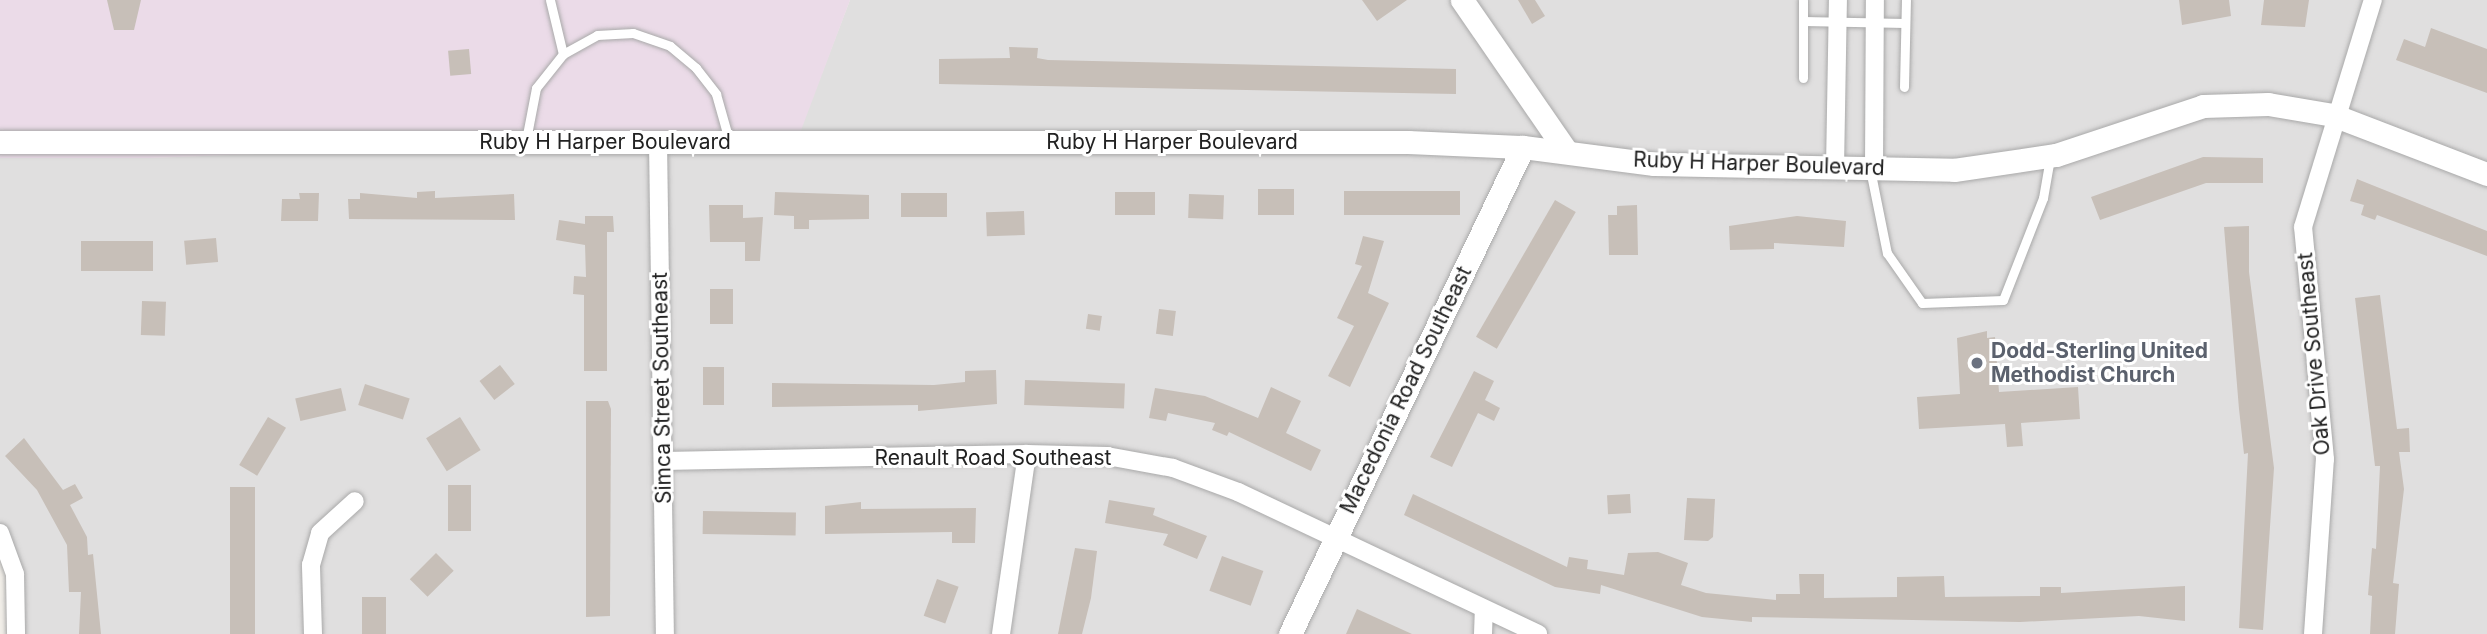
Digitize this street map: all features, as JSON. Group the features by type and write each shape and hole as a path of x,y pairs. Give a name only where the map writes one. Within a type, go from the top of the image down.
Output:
{"street":[{"path":"1462,0 1566,151"},
{"path":"1835,168 1838,0"},
{"path":"1872,169 1875,0"},
{"name":"Oak Drive Southeast","path":"2313,634 2325,459 2303,227 2333,115 2373,0"},
{"name":"Ruby H Harper Boulevard","path":"0,142 527,141 1523,147 1654,164 1954,170 2050,156 2203,106 2268,104 2333,115 2487,174"},
{"name":"Simca Street Southeast","path":"658,142 665,634"},
{"name":"Macedonia Road Southeast","path":"1290,634 1523,147"},
{"path":"1001,634 1027,454"},
{"name":"Renault Road Southeast","path":"663,461 1027,454 1107,456 1173,468 1335,538 1483,611 1538,634"},
{"path":"313,634 311,565 320,533 355,501"},
{"path":"0,533 15,574 16,634"},
{"path":"1483,611 1483,634"}],"lane":[{"path":"550,0 563,54"},
{"path":"1803,0 1803,78"},
{"path":"1904,88 1906,0"},
{"path":"1803,21 1905,23"},
{"path":"527,141 526,123 536,88 563,54 597,35 634,33 670,46 716,94 730,142"},
{"path":"1872,169 1887,253 1922,303 2003,300 2043,198 2050,156"}],"shaded area":[{"path":"0,0 850,0 800,133 150,158 0,158"},
{"path":"850,0 2487,0 2487,634 15,634 0,532 0,158 150,158 799,133"}],"building":[{"path":"107,0 141,0 134,30 114,30"},
{"path":"1362,0 1407,0 1377,21"},
{"path":"1518,0 1535,0 1545,16 1532,24"},
{"path":"2179,0 2229,0 2231,16 2182,25"},
{"path":"2264,0 2309,0 2305,27 2261,25"},
{"path":"2431,28 2487,49 2487,93 2396,60 2404,39 2425,47"},
{"path":"1009,47 1038,48 1037,58 1048,60 1456,69 1456,94 939,84 939,59 1010,58"},
{"path":"469,49 471,74 450,76 448,51"},
{"path":"2203,157 2263,158 2263,183 2206,183 2100,220 2091,197"},
{"path":"2357,179 2487,231 2487,256 2377,215 2375,220 2361,215 2364,205 2350,201"},
{"path":"1258,189 1294,189 1294,215 1258,215"},
{"path":"435,191 435,198 514,194 515,220 349,219 348,199 360,199 360,193 417,198 417,192"},
{"path":"1344,191 1460,191 1460,215 1344,215"},
{"path":"775,192 869,195 869,219 809,220 809,229 794,229 794,216 774,215"},
{"path":"1115,192 1155,192 1155,215 1115,215"},
{"path":"299,193 319,193 318,221 281,221 282,199 300,199"},
{"path":"901,193 947,193 947,217 901,217"},
{"path":"1189,194 1224,195 1223,219 1188,218"},
{"path":"1555,200 1576,212 1497,349 1476,337"},
{"path":"709,205 743,205 743,218 763,217 760,261 745,261 745,242 710,242"},
{"path":"1637,205 1638,255 1609,255 1608,215 1617,215 1617,206"},
{"path":"1024,211 1025,235 987,236 986,212"},
{"path":"585,216 613,216 614,232 607,232 607,371 584,371 584,295 573,294 574,276 586,277 585,245 556,240 559,220 585,224"},
{"path":"1797,216 1846,221 1844,247 1774,243 1774,249 1730,250 1729,226"},
{"path":"2249,226 2249,272 2274,468 2263,630 2239,628 2248,453 2244,454 2239,409 2224,227"},
{"path":"1363,236 1384,241 1368,293 1389,303 1350,387 1328,376 1354,326 1337,318 1362,266 1355,264"},
{"path":"216,238 218,262 186,265 184,241"},
{"path":"81,241 153,241 153,271 81,271"},
{"path":"710,289 733,289 733,324 710,324"},
{"path":"2380,295 2397,429 2409,428 2410,452 2399,452 2404,489 2393,583 2399,584 2395,634 2370,634 2372,596 2368,595 2372,548 2376,549 2380,466 2375,466 2355,298"},
{"path":"142,301 166,302 165,336 141,335"},
{"path":"1159,309 1176,311 1173,336 1156,334"},
{"path":"1088,314 1102,316 1100,331 1086,329"},
{"name":"Dodd-Sterling United Methodist Church","path":"1987,331 1987,338 1995,337 1999,392 2078,387 2080,419 2021,423 2023,446 2007,447 2005,424 1919,429 1917,397 1960,394 1957,338"},
{"path":"500,365 515,384 494,400 480,381"},
{"path":"703,367 724,367 724,405 703,405"},
{"path":"996,370 997,404 918,411 918,405 772,407 772,383 934,385 965,382 965,371"},
{"path":"1474,371 1494,381 1485,400 1500,408 1494,421 1478,413 1452,467 1430,457"},
{"path":"1025,380 1125,383 1124,408 1024,405"},
{"path":"365,384 410,399 403,419 358,405"},
{"path":"1271,387 1301,401 1286,433 1321,450 1311,471 1229,432 1227,436 1212,430 1215,423 1168,413 1166,421 1149,418 1155,388 1205,396 1258,418"},
{"path":"341,388 346,410 300,421 295,399"},
{"path":"586,401 608,401 611,409 610,616 586,617"},
{"path":"268,417 286,428 257,476 239,465"},
{"path":"460,417 481,450 447,471 426,438"},
{"path":"24,438 63,490 75,484 83,498 70,505 87,537 88,555 93,554 101,634 79,634 81,592 69,592 67,545 37,490 5,456"},
{"path":"448,485 471,485 471,531 448,531"},
{"path":"230,487 255,487 255,634 230,634"},
{"path":"1413,494 1567,567 1569,557 1588,560 1587,569 1624,575 1628,553 1658,552 1688,563 1681,585 1706,593 1776,600 1776,594 1800,594 1799,574 1824,574 1824,598 1897,597 1897,577 1944,576 1945,597 2040,596 2040,587 2061,587 2061,593 2185,586 2185,621 2139,616 2020,622 1752,617 1752,622 1702,617 1601,585 1600,594 1555,587 1404,515"},
{"path":"1630,494 1631,513 1608,514 1607,495"},
{"path":"1687,498 1715,499 1713,537 1708,541 1684,540"},
{"path":"1109,500 1155,508 1153,515 1207,536 1197,559 1163,545 1168,534 1105,523"},
{"path":"861,502 861,509 976,508 975,543 952,543 952,532 825,534 825,506"},
{"path":"703,511 796,513 796,536 703,534"},
{"path":"1075,548 1097,551 1091,598 1082,634 1058,634"},
{"path":"436,553 454,571 428,597 410,579"},
{"path":"1222,556 1263,571 1251,606 1209,591"},
{"path":"937,579 959,587 945,624 924,616"},
{"path":"362,597 386,597 386,634 362,634"},
{"path":"1357,609 1412,634 1346,634"}],"place":[{"name":"Dodd-Sterling United Methodist Church","path":"1977,363"}]}
